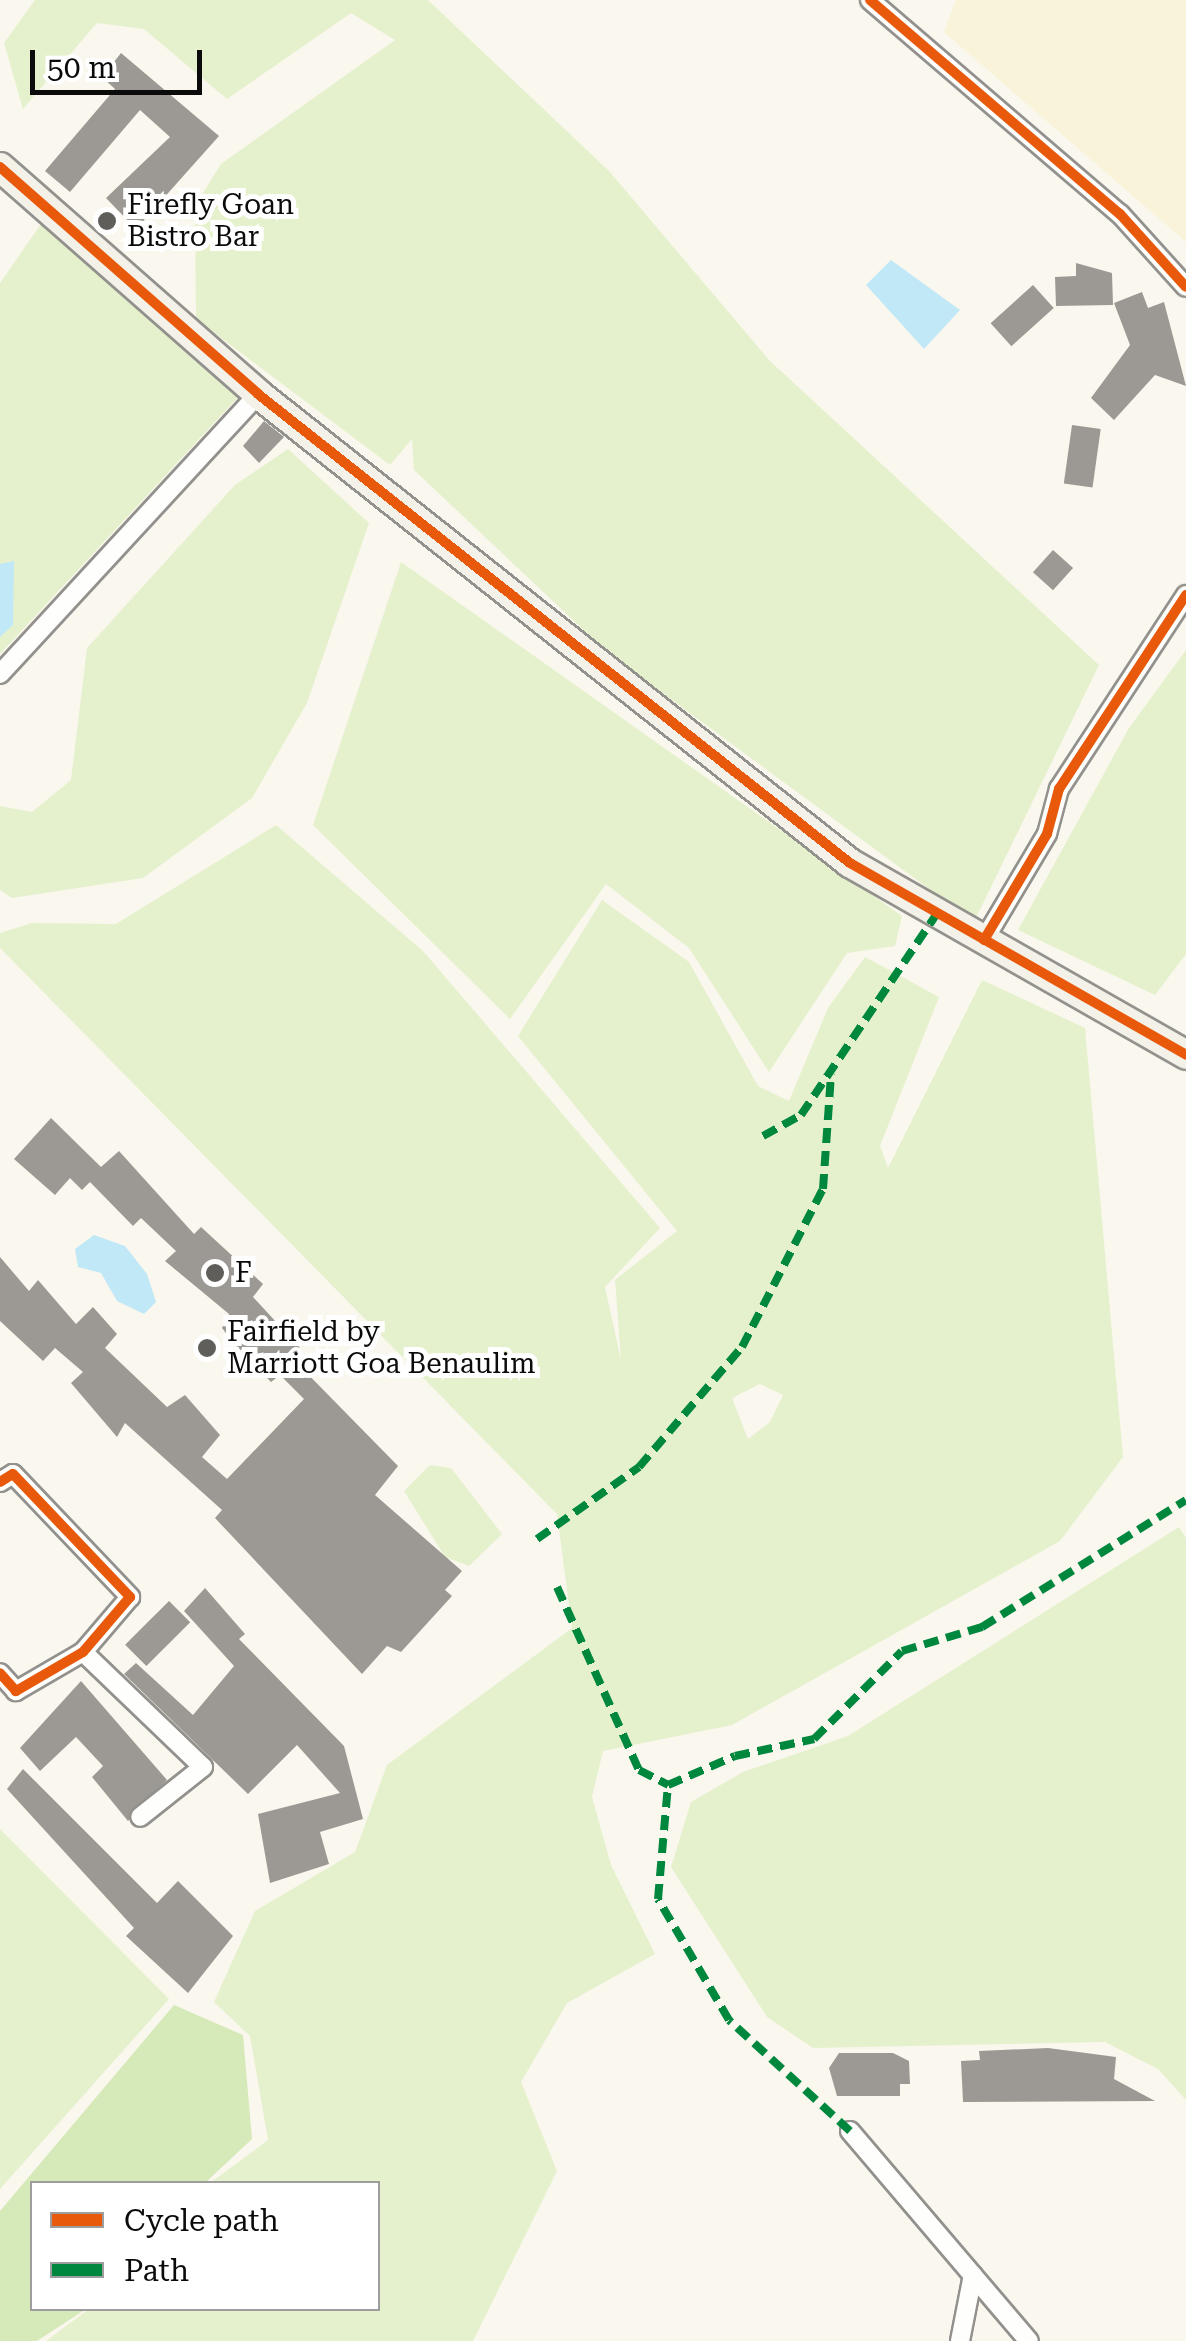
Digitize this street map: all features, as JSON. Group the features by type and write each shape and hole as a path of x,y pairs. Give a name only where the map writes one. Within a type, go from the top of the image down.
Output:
{"street":[{"path":"870,0 1120,214 1186,287"},
{"path":"0,167 258,394 850,863 1186,1055"},
{"path":"0,674 258,394"},
{"path":"984,940 1047,834 1059,789 1186,595"},
{"path":"0,1482 13,1474 130,1597 83,1652 16,1692 0,1673"},
{"path":"83,1652 204,1767 140,1817"},
{"path":"850,2131 1030,2341"},
{"path":"960,2341 973,2275"}],"shaded area":[{"path":"956,0 1186,0 1186,242 944,32"}],"green space":[{"path":"35,0 428,0 609,171 769,360 1099,665 974,922 608,653 414,470 412,439 390,465 196,319 195,206 221,164 395,40 351,13 227,99 144,29 97,23 23,109 4,43"},
{"path":"41,224 241,394 0,654 0,283"},
{"path":"288,449 369,523 307,703 252,798 143,878 12,898 0,890 0,806 32,812 71,780 87,648 235,485"},
{"path":"401,562 902,916 895,946 847,953 769,1072 689,948 606,884 510,1019 313,825"},
{"path":"1186,650 1186,954 1155,995 1018,930 1129,728"},
{"path":"276,825 423,951 660,1228 605,1287 621,1360 615,1280 677,1231 518,1036 602,900 689,962 758,1086 789,1101 828,1008 865,957 939,997 880,1146 888,1168 982,980 1085,1028 1123,1457 1060,1541 732,1725 603,1751 592,1797 611,1865 655,1954 567,2003 521,2082 557,2171 473,2341 46,2341 86,2311 380,2311 380,2181 213,2181 268,2140 250,2036 214,2002 255,1911 355,1852 387,1765 572,1628 557,1514 0,948 0,933 32,923 116,924","holes":["760,1384 783,1395 770,1422 748,1439 732,1398"]},
{"path":"430,1465 451,1468 502,1534 469,1566 445,1557 404,1491"},
{"path":"1179,1527 1186,1538 1186,2100 1158,2069 1105,2042 813,2048 767,2017 671,1867 691,1802 743,1772 848,1736"},
{"path":"0,1829 169,1999 0,2189"},
{"path":"174,2005 243,2035 252,2139 207,2181 30,2181 30,2311 83,2311 37,2341 0,2341 0,2211"}],"water":[{"path":"891,260 960,310 924,349 866,285"},
{"path":"14,561 13,625 0,637 0,564"},
{"path":"94,1235 125,1246 147,1274 156,1302 144,1314 117,1301 101,1273 78,1267 75,1249"}],"building":[{"path":"121,53 219,136 136,229 106,198 170,137 140,110 70,192 45,171 115,89 102,77"},
{"path":"1076,263 1112,273 1113,305 1056,306 1055,277 1076,276"},
{"path":"1033,285 1054,308 1011,346 991,323"},
{"path":"1142,292 1148,308 1164,302 1186,386 1155,375 1114,420 1091,398 1130,345 1114,303"},
{"path":"264,421 284,437 259,463 243,446"},
{"path":"1072,425 1101,429 1093,487 1064,483"},
{"path":"1053,550 1073,568 1053,590 1033,572"},
{"path":"51,1118 101,1167 119,1151 194,1234 201,1227 263,1284 253,1297 300,1348 292,1358 398,1466 375,1495 462,1571 445,1590 452,1596 401,1652 387,1646 362,1674 215,1518 222,1510 125,1423 117,1437 71,1383 83,1372 55,1348 43,1361 0,1321 0,1257 29,1291 38,1280 76,1324 93,1307 117,1334 105,1348 167,1407 185,1395 220,1435 202,1457 227,1479 304,1399 280,1375 271,1382 232,1341 222,1328 229,1314 165,1261 176,1251 141,1218 133,1226 90,1182 82,1190 70,1178 55,1195 14,1159"},
{"path":"205,1588 245,1634 239,1639 344,1746 363,1819 320,1832 329,1864 270,1883 258,1814 340,1793 297,1745 248,1794 124,1674 136,1663 193,1715 234,1666 184,1611"},
{"path":"169,1601 190,1622 146,1666 125,1645"},
{"path":"81,1681 167,1780 128,1821 92,1777 103,1766 76,1737 40,1771 20,1748"},
{"path":"23,1769 157,1903 178,1881 233,1936 188,1993 126,1936 134,1928 7,1789"},
{"path":"1048,2048 1116,2057 1114,2079 1155,2101 963,2102 961,2061 980,2060 979,2051"},
{"path":"839,2053 893,2053 909,2061 910,2084 900,2084 900,2096 837,2096 829,2068"}],"marked path":[{"path":"763,1136 801,1115 937,913"},
{"path":"537,1539 639,1467 742,1347 823,1189 831,1074"},
{"path":"850,2131 729,2020 658,1899 668,1785 735,1756 814,1739 902,1651 982,1627 1186,1500"},
{"path":"557,1587 639,1770 668,1785"}],"cycle path":[{"path":"870,0 1120,214 1186,287"},
{"path":"0,167 258,394 850,863 1186,1055"},
{"path":"984,940 1047,834 1059,789 1186,595"},
{"path":"0,1482 13,1474 130,1597 83,1652 16,1691 0,1673"}],"place":[{"name":"Firefly Goan Bistro Bar","path":"107,221"},
{"name":"F","path":"215,1273"},
{"name":"Fairfield by Marriott Goa Benaulim","path":"207,1348"}]}
